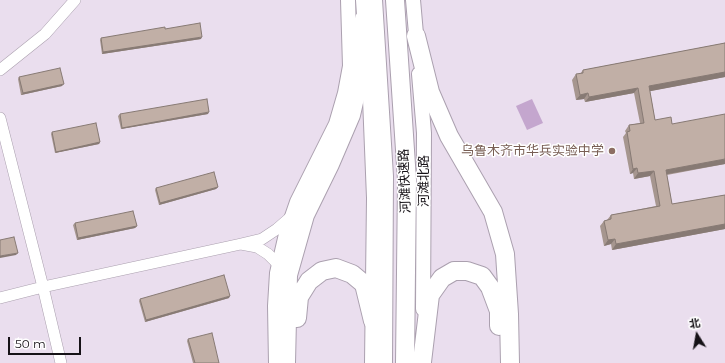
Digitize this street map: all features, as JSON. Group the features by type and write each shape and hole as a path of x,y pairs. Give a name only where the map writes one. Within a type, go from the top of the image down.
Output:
{"highway":[{"name":"河滩快速路","path":"373,0 384,176 382,363"},
{"name":"河滩快速路","path":"395,0 407,180 416,363"},
{"path":"288,360 288,275 305,215 330,164 351,115 360,76 364,19"},
{"path":"416,36 430,92 449,136 493,212 505,254 509,314 504,362"},
{"path":"288,360 296,322 299,297 309,281 322,271 336,268 352,274 364,284 373,321"},
{"path":"416,363 430,295 442,278 454,271 467,271 482,276 490,287 499,311 504,362"}],"street":[{"path":"0,70 45,34 75,0"},
{"path":"288,360 275,306 277,273 286,234 297,202 336,124 345,93 350,66 348,0"},
{"path":"363,0 369,75 374,198 372,363"},
{"name":"河滩北路","path":"414,0 424,133 416,363"},
{"path":"0,118 61,363"},
{"path":"0,298 43,286 262,239 277,229 293,215"},
{"path":"242,244 257,247 268,254 279,265"}],"shaded area":[{"path":"532,99 543,123 527,130 516,106"}],"building":[{"path":"200,23 202,37 103,52 101,38 165,27 165,29"},
{"path":"725,43 725,72 649,86 655,120 671,117 672,124 725,114 725,159 666,170 672,204 725,195 725,224 616,244 615,239 608,240 604,221 611,219 611,215 660,206 654,171 638,173 637,168 633,169 627,132 630,131 629,125 644,123 638,88 589,97 588,93 580,95 576,74 583,73 583,70"},
{"path":"60,68 64,84 23,93 19,77"},
{"path":"207,99 209,112 122,128 120,114"},
{"path":"96,123 100,142 56,152 52,132"},
{"path":"214,172 218,187 160,203 156,188"},
{"path":"133,211 137,226 78,238 75,223"},
{"path":"14,237 18,253 0,256 0,240"},
{"path":"224,275 230,296 146,320 140,299"},
{"path":"212,333 219,363 195,363 188,339"}],"place":[{"name":"乌鲁木齐市华兵实验中学","path":"612,151"}]}
